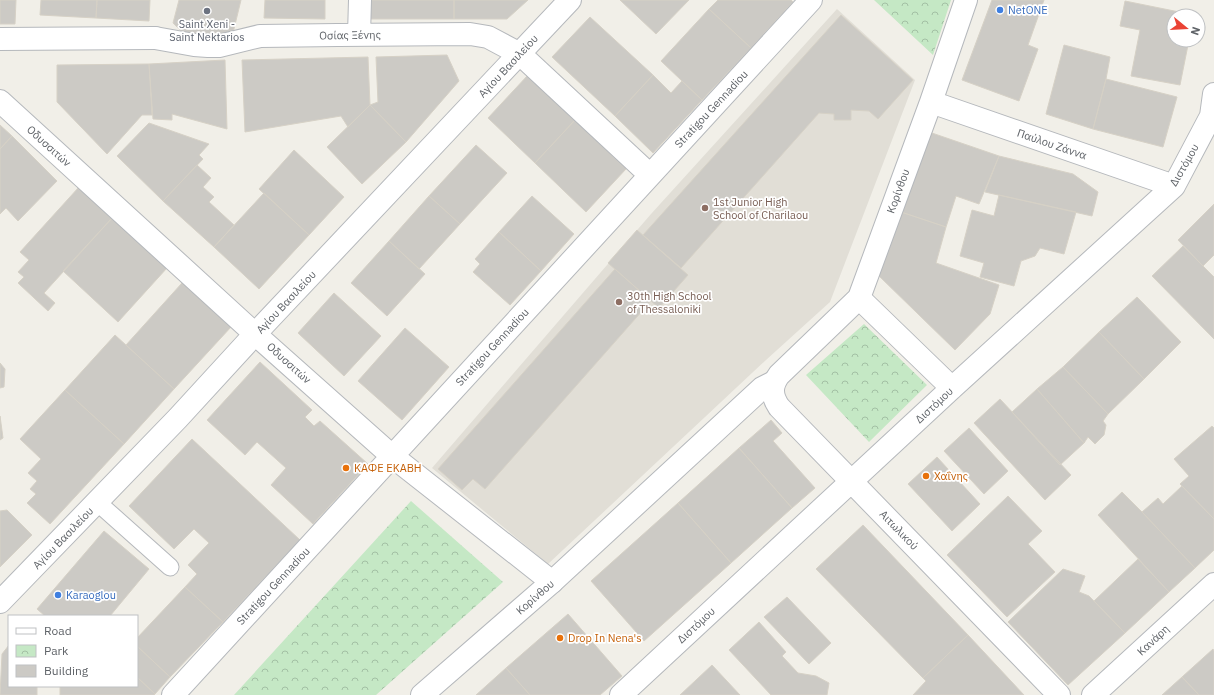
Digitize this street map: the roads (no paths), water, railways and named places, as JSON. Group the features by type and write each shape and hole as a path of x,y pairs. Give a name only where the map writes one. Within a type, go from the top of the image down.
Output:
{"street":[{"path":"359,35 360,0"},
{"name":"Αγίου Βασιλείου","path":"0,602 178,418 570,0"},
{"name":"Stratigou Gennadiou","path":"173,695 810,0"},
{"name":"Κορίνθου","path":"422,695 552,582 762,388 774,382 794,359 859,298 931,102 966,0"},
{"name":"Οσίας Ξένης","path":"0,40 154,38 194,45 219,46 260,36 476,34 488,37 520,54 650,175"},
{"name":"Διστόμου","path":"621,695 952,388 1174,186 1213,118 1214,94"},
{"name":"Οδυσσιτών","path":"0,101 392,456 552,582"},
{"name":"Παύλου Ζάννα","path":"931,102 1174,186"},
{"path":"859,298 952,388"},
{"name":"Αιτωλικού","path":"774,382 772,391 774,400 778,407 852,481 1059,695"},
{"name":"Κανάρη","path":"1093,695 1214,584"}],"lane":[{"path":"98,502 170,566"}],"place":[{"name":"NetONE","path":"1000,10"},
{"name":"Saint Xeni - Saint Nektarios","path":"207,11"},
{"name":"1st Junior High School of Charilaou","path":"705,208"},
{"name":"30th High School of Thessaloniki","path":"619,302"},
{"name":"ΚΑΦΕ ΕΚΑΒΗ","path":"346,468"},
{"name":"Χαΐνης","path":"926,476"},
{"name":"Karaoglou","path":"58,595"},
{"name":"Drop In Nena's","path":"560,638"}]}
